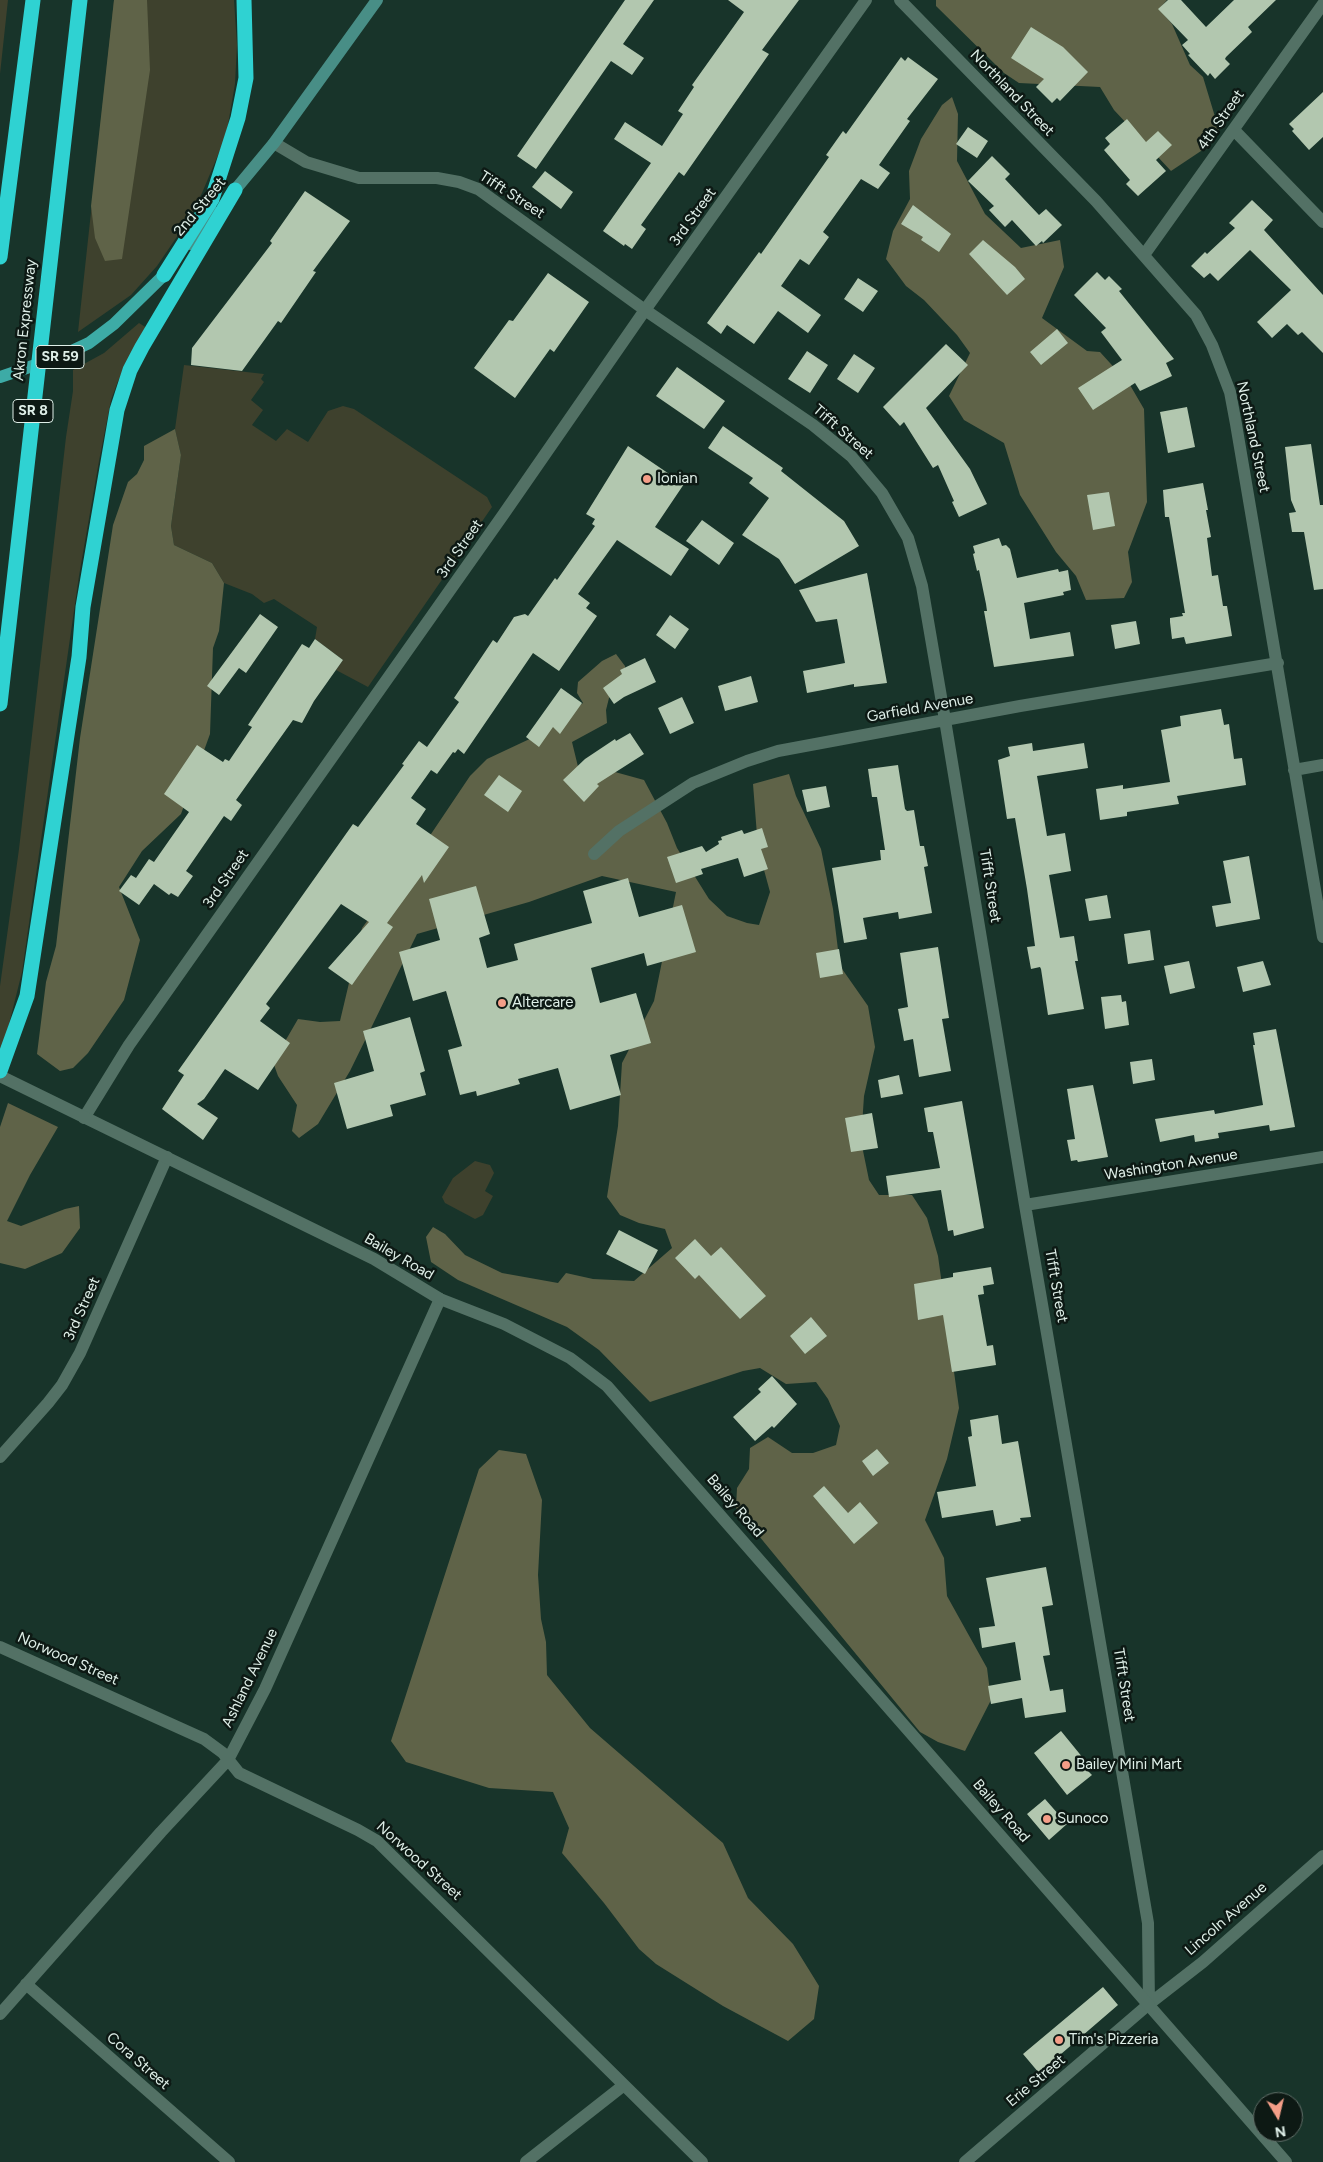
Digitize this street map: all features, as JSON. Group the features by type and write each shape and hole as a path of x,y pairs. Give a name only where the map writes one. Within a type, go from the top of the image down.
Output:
{"highway":[{"name":"Akron Expressway","path":"0,257 33,0"},
{"name":"Akron Expressway","path":"0,704 80,0"},
{"path":"164,275 212,199 238,118 246,78 244,0"},
{"path":"0,1070 27,996 79,657 83,607 117,410 130,370 142,346 235,190"}],"main road":[{"name":"2nd Street","path":"0,377 59,357 89,343 114,324 164,275 274,144 377,0"}],"street":[{"name":"3rd Street","path":"84,1118 128,1046 503,515 645,310 866,0"},
{"name":"Northland Street","path":"900,0 1096,201 1196,315 1212,345 1230,392 1278,662 1294,770 1323,937"},
{"name":"4th Street","path":"1144,255 1323,4"},
{"path":"1234,130 1323,222"},
{"name":"Tifft Street","path":"274,144 306,162 359,178 437,178 459,182 478,189 645,310 813,425 851,456 882,493 901,523 914,554 922,586 1025,1205 1148,1923 1149,2004"},
{"name":"Garfield Avenue","path":"594,854 619,831 693,783 747,761 810,744 1278,662"},
{"path":"1294,770 1323,765"},
{"name":"Bailey Road","path":"0,1076 374,1259 440,1298 504,1324 557,1351 607,1386 1286,2162"},
{"name":"3rd Street","path":"0,1457 53,1397 80,1353 167,1157"},
{"name":"Washington Avenue","path":"1025,1205 1323,1157"},
{"name":"Ashland Avenue","path":"0,2014 161,1832 228,1760 265,1689 440,1298"},
{"name":"Norwood Street","path":"0,1647 204,1739 219,1749 239,1773 377,1841 702,2162"},
{"name":"Lincoln Avenue","path":"1149,2004 1204,1962 1323,1856"},
{"name":"Cora Street","path":"26,1984 229,2162"},
{"name":"Erie Street","path":"965,2162 1149,2004"},
{"path":"526,2162 624,2085"}],"green space":[{"path":"0,0 8,0 0,74"},
{"path":"114,0 234,0 237,45 235,84 226,136 189,219 157,266 131,295 78,332"},
{"path":"114,0 147,0 150,70 122,259 105,261 95,238 91,206"},
{"path":"936,0 1167,0 1159,9 1172,24 1190,65 1203,77 1219,130 1204,149 1171,171 1114,110 1100,87 1019,83 1004,73 936,6"},
{"path":"952,97 958,114 957,161 985,214 1021,248 1060,240 1064,267 1042,318 1087,351 1100,352 1130,385 1144,409 1147,502 1128,552 1132,582 1124,598 1086,600 1076,576 1056,552 1020,495 1004,443 964,420 949,396 970,353 957,335 924,300 906,286 886,259 893,231 910,199 909,171 921,139 942,105"},
{"path":"139,323 147,328 118,381 111,400 99,461 79,576 22,972 0,1060 0,986 19,849 66,437 73,391 73,370 104,353"},
{"path":"184,365 264,374 261,379 264,382 251,400 263,410 252,425 276,441 287,429 308,442 328,411 343,406 354,409 487,497 492,507 368,687 336,670 343,660 315,639 317,627 274,599 264,603 252,594 224,583 212,563 174,545 171,526 181,455 175,429"},
{"path":"175,429 181,455 171,526 174,545 212,563 224,583 219,631 213,648 210,734 181,814 142,851 119,887 140,940 124,1000 88,1053 73,1068 60,1071 37,1054 46,982 56,946 80,738 113,525 128,482 137,474 144,460 144,446"},
{"path":"616,654 625,666 625,674 609,698 606,710 607,723 572,742 581,779 615,772 644,780 667,823 677,848 709,899 727,916 747,923 759,925 770,892 758,848 753,784 789,774 796,796 821,849 833,909 840,966 868,1006 875,1047 864,1096 861,1141 869,1180 879,1195 912,1195 927,1218 938,1256 959,1408 947,1459 925,1520 944,1558 947,1596 987,1668 991,1700 965,1751 938,1742 920,1732 736,1508 737,1488 749,1469 750,1448 768,1437 792,1453 813,1453 836,1445 840,1426 828,1399 816,1382 786,1384 760,1368 743,1371 650,1402 599,1350 567,1327 458,1280 431,1262 426,1237 433,1227 445,1234 465,1255 502,1273 558,1283 566,1273 593,1279 634,1281 672,1248 665,1229 639,1223 620,1215 607,1197 618,1126 622,1063 654,1001 676,892 602,876 529,902 417,934 350,1071 318,1124 299,1138 292,1131 297,1105 278,1076 273,1062 298,1019 320,1022 340,1021 362,928 429,837 470,776 487,759 536,736 583,703 577,693 578,682 602,661"},
{"path":"8,1103 58,1127 30,1175 7,1221 21,1226 65,1209 79,1206 80,1228 62,1253 25,1269 0,1263 0,1127"},
{"path":"475,1161 490,1165 494,1173 485,1191 493,1196 483,1215 475,1219 445,1203 442,1197 453,1178"},
{"path":"499,1450 526,1454 542,1500 538,1575 541,1619 546,1642 547,1675 590,1728 723,1843 748,1898 793,1944 819,1986 814,2019 788,2041 723,2006 656,1964 639,1949 562,1853 569,1828 553,1792 489,1788 406,1762 391,1741 479,1469"}],"building":[{"path":"625,0 654,0 623,44 644,58 632,75 611,61 536,169 517,156"},
{"path":"728,0 799,0 762,50 769,54 684,176 679,172 641,225 646,229 632,249 625,244 624,246 603,231 651,163 614,139 625,122 662,146 683,114 678,111 694,87 692,85 744,12"},
{"path":"1168,0 1181,0 1206,27 1234,0 1276,0 1248,27 1252,32 1226,57 1225,59 1230,64 1215,79 1210,73 1208,76 1188,55 1190,54 1182,45 1188,40 1158,9"},
{"path":"1031,27 1063,47 1088,72 1060,101 1057,98 1052,103 1036,87 1044,79 1011,58"},
{"path":"901,57 905,61 908,57 938,79 907,119 910,121 879,165 890,173 878,189 861,179 823,232 829,237 809,265 800,259 781,286 821,315 808,333 778,311 754,344 727,325 721,334 707,323 759,252 761,254 829,157 826,155 843,131 846,134"},
{"path":"1323,92 1323,137 1309,150 1292,131 1294,129 1289,124"},
{"path":"1127,119 1146,142 1158,131 1172,145 1156,160 1166,171 1138,196 1126,184 1130,180 1104,150 1110,144 1105,138"},
{"path":"968,127 988,141 977,158 956,144"},
{"path":"992,156 1010,174 1005,179 1039,215 1046,209 1062,225 1043,243 1042,241 1036,246 1012,220 1005,227 989,210 994,206 968,181"},
{"path":"545,171 573,192 561,209 532,187"},
{"path":"305,191 350,221 313,271 316,272 281,323 278,321 242,371 191,365 192,348 272,243 270,241"},
{"path":"1252,200 1273,220 1264,230 1323,295 1323,353 1302,332 1298,335 1287,324 1272,338 1257,322 1291,290 1250,250 1218,281 1210,273 1204,278 1191,266 1235,228 1229,223"},
{"path":"913,205 951,234 939,252 921,240 923,237 901,224"},
{"path":"983,240 1015,267 1025,279 1007,295 969,254"},
{"path":"1097,272 1105,280 1109,276 1122,289 1119,291 1174,359 1166,363 1172,376 1140,391 1135,383 1093,410 1078,388 1122,360 1101,332 1106,328 1074,295"},
{"path":"548,273 589,302 554,352 550,349 515,398 474,368 509,320 513,321"},
{"path":"858,278 878,291 863,312 844,299"},
{"path":"1057,329 1068,343 1041,365 1030,352"},
{"path":"946,344 968,365 926,408 970,469 987,504 959,517 938,465 933,468 904,422 900,426 883,407"},
{"path":"807,351 828,365 810,393 788,379"},
{"path":"854,354 875,368 858,393 837,379"},
{"path":"677,367 725,401 704,429 656,396"},
{"path":"1187,407 1195,447 1168,453 1160,412"},
{"path":"723,426 783,468 781,471 844,521 859,546 795,584 779,559 742,535 769,498 749,483 753,478 708,448"},
{"path":"1311,444 1320,505 1323,505 1323,589 1314,590 1304,532 1292,532 1289,513 1296,512 1291,500 1285,447"},
{"path":"628,446 684,484 655,527 689,549 671,576 617,540 578,594 590,603 586,608 597,616 559,671 533,653 464,754 458,749 455,753 453,752 437,774 431,770 411,798 426,809 416,824 449,847 424,883 422,875 387,923 393,927 352,985 328,968 369,922 341,904 266,1004 270,1008 260,1021 290,1043 258,1090 225,1069 204,1099 197,1104 218,1118 203,1140 162,1109 184,1075 178,1071 353,824 358,827 404,765 402,764 419,741 427,747 459,702 454,698 493,640 497,643 514,617 525,614 528,616 555,578 557,580 595,526 592,524 595,519 586,514"},
{"path":"1203,483 1211,537 1207,538 1212,576 1218,575 1223,606 1227,606 1232,636 1186,644 1184,637 1172,639 1170,618 1183,616 1182,613 1185,613 1169,517 1165,517 1163,490"},
{"path":"1109,492 1115,526 1093,530 1087,495"},
{"path":"702,520 734,543 719,565 686,541"},
{"path":"999,538 1002,546 1006,545 1010,549 1017,578 1058,569 1059,572 1068,570 1071,590 1063,592 1064,595 1024,603 1030,639 1070,632 1074,656 994,667 984,611 987,611 986,604 979,570 977,571 973,554 975,553 973,546"},
{"path":"867,573 887,683 854,687 854,684 807,693 803,671 845,663 837,619 816,622 799,590"},
{"path":"260,614 278,627 246,673 239,668 219,695 207,686"},
{"path":"670,615 689,629 675,649 656,635"},
{"path":"1136,621 1140,644 1115,649 1111,625"},
{"path":"315,639 343,660 314,701 302,723 293,720 236,800 242,805 231,821 224,816 186,871 193,876 178,897 171,893 169,895 154,884 139,905 119,891 131,875 136,878 149,859 154,862 189,812 164,794 197,745 223,762 225,759 229,761 252,727 248,725 302,644 309,648"},
{"path":"645,658 656,682 624,697 614,704 603,688 622,674 620,670"},
{"path":"751,676 758,702 725,711 718,686"},
{"path":"561,688 582,703 560,734 553,727 539,747 526,737"},
{"path":"682,697 694,723 670,734 658,708"},
{"path":"1221,709 1224,725 1229,724 1234,759 1242,758 1246,785 1177,796 1179,804 1127,812 1127,816 1100,820 1096,789 1123,785 1123,789 1170,782 1161,730 1181,726 1180,716"},
{"path":"630,733 644,754 597,784 599,786 584,802 563,780 585,759 615,739 616,741"},
{"path":"1032,743 1033,751 1084,743 1088,768 1037,776 1047,836 1065,833 1071,871 1049,875 1060,938 1074,936 1078,961 1075,961 1084,1009 1048,1015 1041,969 1040,967 1031,969 1027,947 1035,946 1027,889 1015,818 1007,819 998,760 1010,756 1008,747"},
{"path":"898,765 905,809 907,811 914,810 920,846 924,846 928,866 924,867 932,913 899,919 898,912 863,918 867,939 844,943 832,868 881,860 880,850 885,850 877,797 872,797 868,769"},
{"path":"499,775 522,791 508,812 484,795"},
{"path":"826,786 830,807 807,812 802,790"},
{"path":"762,828 768,847 761,849 768,869 744,877 738,858 701,869 703,874 676,883 667,857 702,846 706,852 719,844 718,841 722,840 721,837 742,830 744,834"},
{"path":"1249,856 1260,919 1216,927 1212,906 1231,903 1223,861"},
{"name":"Altercare","path":"628,878 639,917 682,905 696,952 647,966 644,953 591,968 600,1003 636,993 651,1043 610,1055 621,1095 570,1110 558,1068 518,1079 520,1084 477,1096 476,1091 460,1095 448,1050 462,1046 446,991 413,1001 399,952 440,940 429,899 476,886 490,934 479,938 487,968 518,960 514,944 592,923 583,891"},
{"path":"1107,895 1111,918 1089,921 1085,899"},
{"path":"1150,930 1154,960 1128,964 1124,934"},
{"path":"938,947 949,1018 942,1019 951,1071 919,1077 913,1039 904,1041 898,1009 908,1007 900,953"},
{"path":"839,949 843,974 820,978 816,953"},
{"path":"1189,961 1195,988 1170,994 1164,966"},
{"path":"1263,961 1271,985 1243,992 1237,967"},
{"path":"1121,995 1122,1002 1126,1001 1129,1025 1105,1029 1101,997"},
{"path":"410,1017 425,1071 420,1073 426,1095 390,1105 393,1116 347,1129 334,1083 374,1071 363,1031"},
{"path":"1276,1029 1295,1127 1270,1131 1269,1125 1218,1133 1219,1138 1195,1142 1194,1135 1160,1142 1155,1119 1214,1110 1215,1114 1263,1105 1253,1045 1255,1045 1253,1033"},
{"path":"1152,1059 1155,1080 1133,1084 1130,1062"},
{"path":"899,1075 903,1094 881,1098 878,1080"},
{"path":"1093,1085 1108,1157 1078,1162 1077,1160 1071,1161 1067,1140 1075,1139 1067,1089"},
{"path":"962,1101 984,1228 954,1236 953,1230 948,1231 941,1190 889,1197 886,1176 940,1168 933,1132 928,1132 924,1108"},
{"path":"872,1113 878,1148 851,1152 845,1118"},
{"path":"619,1230 658,1250 645,1274 606,1254"},
{"path":"695,1239 711,1256 721,1247 766,1296 740,1319 699,1275 695,1279 675,1258"},
{"path":"991,1267 994,1284 983,1286 984,1294 978,1295 987,1346 993,1345 996,1365 952,1372 943,1315 918,1320 914,1284 953,1277 953,1273"},
{"path":"811,1317 827,1336 805,1354 790,1336"},
{"path":"772,1376 797,1404 774,1428 772,1426 755,1441 733,1417 761,1392 758,1389"},
{"path":"998,1415 1002,1444 1018,1441 1031,1517 1020,1518 1021,1521 996,1526 993,1510 942,1518 937,1492 976,1486 968,1437 972,1436 970,1420"},
{"path":"877,1449 889,1463 873,1476 862,1461"},
{"path":"824,1486 848,1513 860,1502 878,1523 854,1544 813,1496"},
{"path":"1046,1567 1053,1605 1042,1607 1050,1655 1043,1656 1050,1691 1063,1689 1066,1712 1025,1718 1022,1698 991,1704 988,1686 1021,1680 1015,1642 982,1648 979,1628 995,1626 986,1578"},
{"name":"Bailey Mini Mart","path":"1061,1731 1092,1769 1088,1771 1092,1775 1067,1795 1034,1753"},
{"name":"Sunoco","path":"1045,1799 1067,1824 1049,1840 1027,1814"},
{"name":"Tim's Pizzeria","path":"1103,1987 1118,2005 1039,2073 1023,2054"}],"place":[{"name":"Ionian","path":"647,479"},
{"name":"Altercare","path":"502,1003"},
{"name":"Bailey Mini Mart","path":"1066,1765"},
{"name":"Sunoco","path":"1047,1819"},
{"name":"Tim's Pizzeria","path":"1059,2040"}]}
